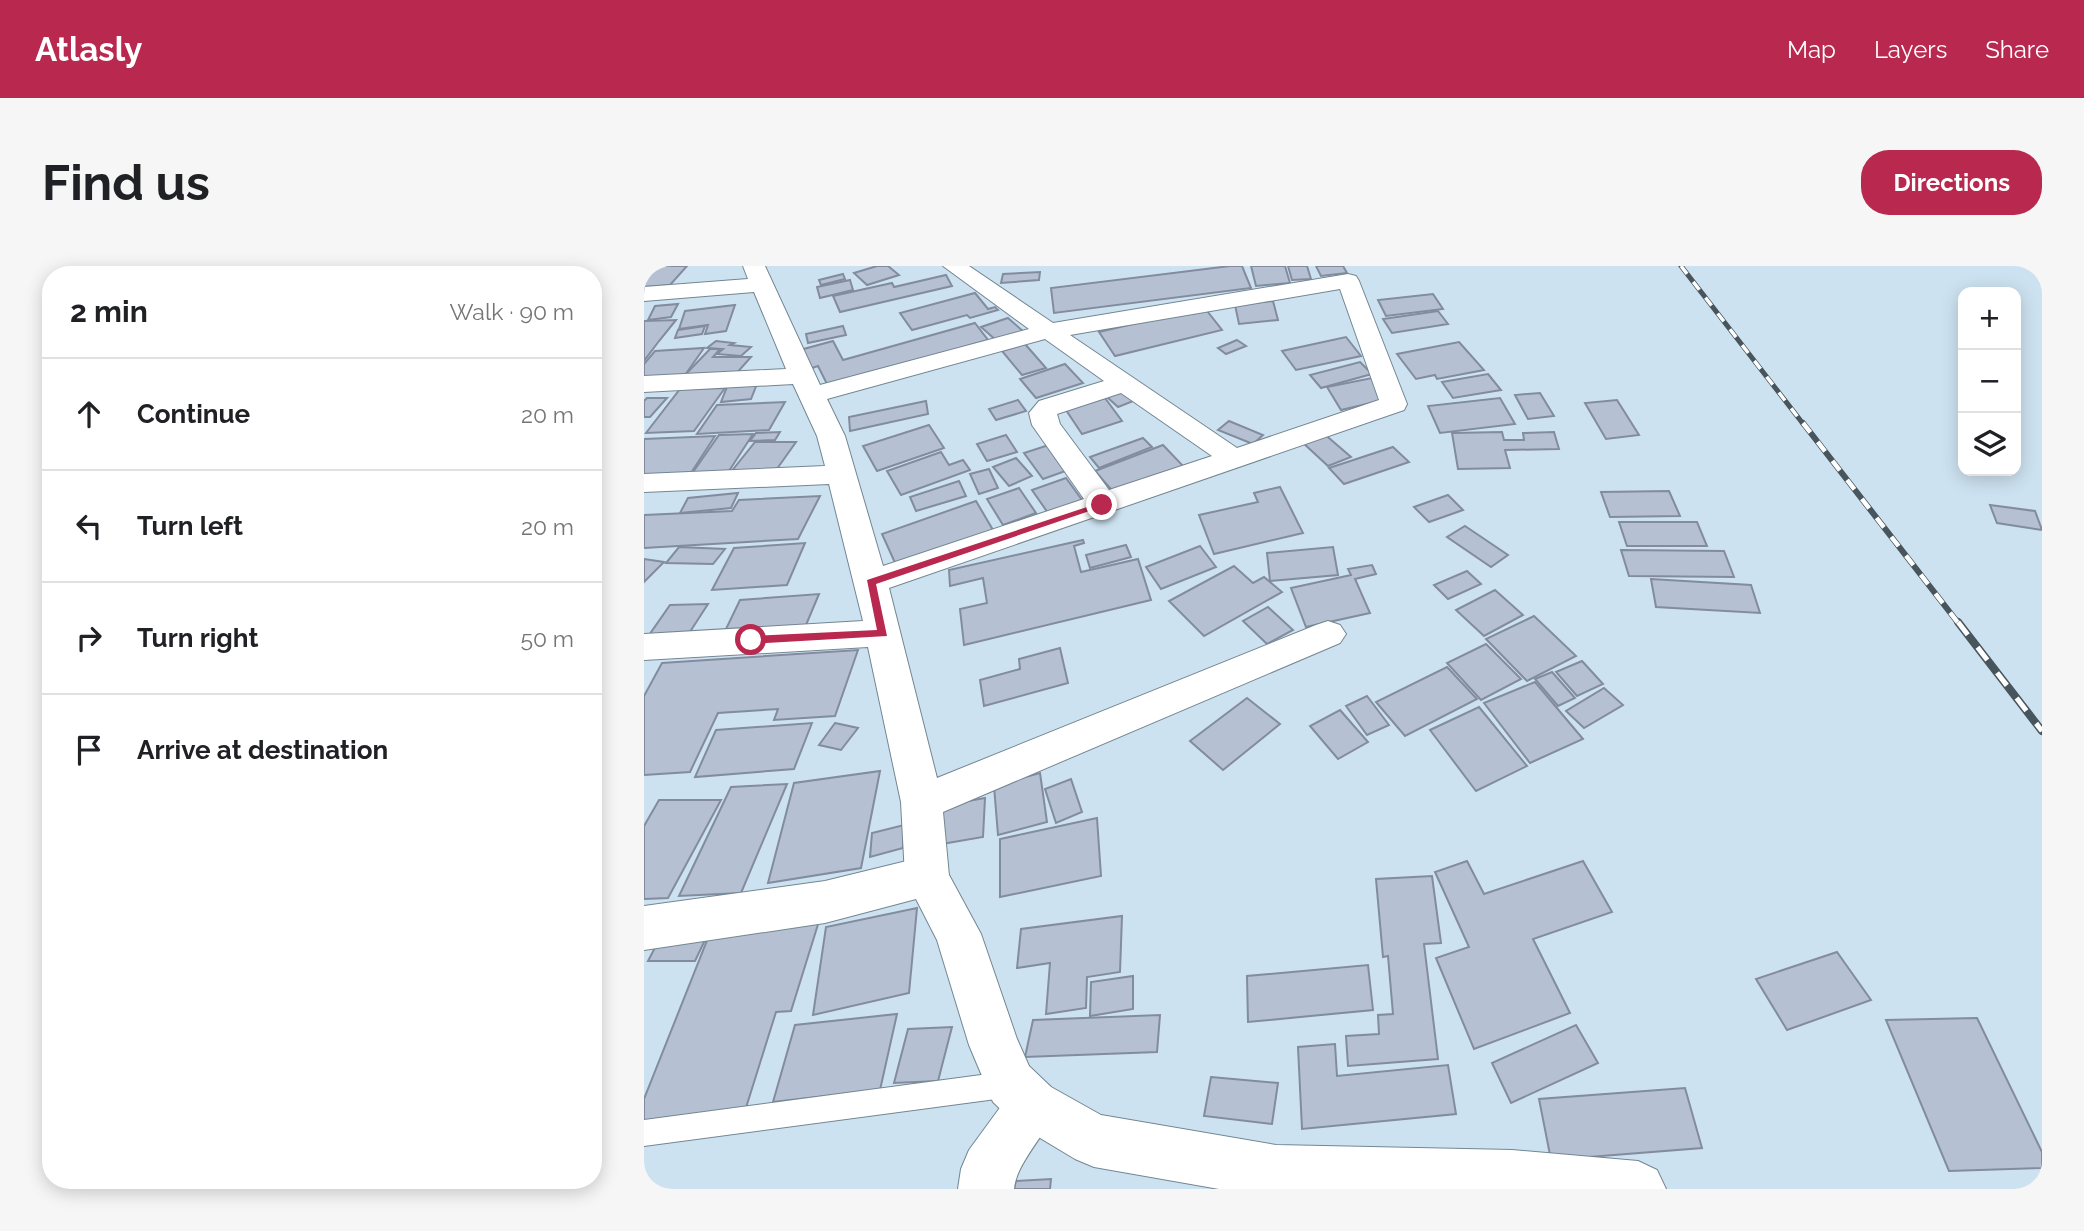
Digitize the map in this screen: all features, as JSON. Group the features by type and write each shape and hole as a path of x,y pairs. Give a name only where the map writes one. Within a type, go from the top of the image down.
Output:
{"street":[{"path":"954,266 1235,459"},
{"path":"644,294 763,272 806,385 831,436 842,474 871,582 922,803 927,876 958,934 994,1045 1022,1095 1094,1140 1276,1172 1638,1189"},
{"path":"644,384 806,385 1048,331 1348,281 1394,404 871,582"},
{"path":"1102,505 1046,425 1042,413 1049,407 1124,383"},
{"path":"644,482 842,474"},
{"path":"644,647 883,633"},
{"path":"922,803 1328,634"},
{"path":"644,928 825,902 927,876"},
{"path":"986,1189 988,1169 1022,1095"}],"lane":[{"path":"644,1133 1022,1095"}],"building":[{"path":"644,266 687,266 670,285 644,287"},
{"path":"877,266 888,266 899,275 867,285 854,273"},
{"path":"1242,266 1251,288 1054,313 1051,288"},
{"path":"1251,266 1285,266 1290,283 1256,286"},
{"path":"1288,266 1307,266 1311,279 1292,280"},
{"path":"1316,266 1343,266 1347,273 1321,276"},
{"path":"1040,272 1039,280 1001,283 1003,274"},
{"path":"843,274 845,279 821,285 819,280"},
{"path":"946,275 952,286 840,312 833,296 892,283 894,287"},
{"path":"850,280 853,290 820,298 817,287"},
{"path":"975,293 988,309 995,307 998,310 970,318 967,315 912,330 900,313"},
{"path":"1433,294 1443,309 1386,316 1378,300"},
{"path":"1273,301 1278,320 1239,324 1235,305"},
{"path":"678,304 671,317 648,320 655,306"},
{"path":"735,305 726,331 705,334 708,325 679,329 685,311"},
{"path":"1204,307 1222,330 1115,356 1099,332"},
{"path":"1438,311 1448,324 1392,333 1383,319"},
{"path":"1008,318 1024,332 997,341 981,327"},
{"path":"676,320 659,341 644,361 644,321"},
{"path":"975,323 988,340 828,386 818,366 809,369 800,350 833,341 843,360"},
{"path":"705,326 702,334 675,338 678,330"},
{"path":"843,326 846,335 808,343 806,334"},
{"path":"1346,337 1361,356 1296,370 1282,351"},
{"path":"1237,340 1246,346 1226,354 1218,348"},
{"path":"716,341 751,347 741,356 717,354 723,349 707,348"},
{"path":"1459,342 1484,370 1437,379 1435,375 1416,379 1397,354"},
{"path":"1025,344 1046,368 1022,375 1002,351"},
{"path":"704,348 685,375 644,377 644,364 655,351"},
{"path":"710,349 720,349 713,357 751,357 735,375 685,375"},
{"path":"1360,362 1372,374 1321,388 1310,375"},
{"path":"1065,364 1083,383 1036,398 1020,379"},
{"path":"1488,374 1501,390 1453,398 1442,382"},
{"path":"1372,378 1388,399 1341,410 1327,387"},
{"path":"757,384 751,399 721,402 727,387"},
{"path":"725,388 694,431 646,433 680,389"},
{"path":"1124,389 1136,400 1118,407 1106,396"},
{"path":"1540,393 1554,416 1528,419 1515,395"},
{"path":"647,398 667,398 650,417 644,417 644,401"},
{"path":"1105,398 1122,421 1082,434 1066,410"},
{"path":"1500,398 1515,424 1440,433 1428,406"},
{"path":"1018,400 1026,411 996,420 989,409"},
{"path":"1617,400 1639,435 1606,439 1585,403"},
{"path":"926,401 928,414 850,431 849,417"},
{"path":"785,402 769,430 697,434 717,405"},
{"path":"1229,421 1263,435 1253,444 1218,430"},
{"path":"929,425 944,448 877,471 863,446"},
{"path":"780,432 775,440 750,441 756,433"},
{"path":"1322,432 1351,457 1328,466 1301,441"},
{"path":"1502,432 1504,440 1524,440 1523,433 1554,432 1559,449 1505,450 1510,468 1458,469 1452,433"},
{"path":"753,434 727,474 691,475 719,435"},
{"path":"1006,435 1017,452 987,461 977,444"},
{"path":"715,436 689,476 644,478 644,439"},
{"path":"1143,438 1152,447 1099,468 1090,457"},
{"path":"755,442 796,442 774,473 731,472"},
{"path":"1052,444 1071,469 1043,479 1024,453"},
{"path":"1163,445 1185,468 1116,495 1095,471"},
{"path":"1393,447 1409,462 1344,484 1329,468"},
{"path":"941,452 949,465 963,460 970,470 901,495 887,471"},
{"path":"1016,458 1032,476 1009,486 993,467"},
{"path":"989,469 998,488 979,494 970,474"},
{"path":"1066,478 1082,500 1048,513 1032,490"},
{"path":"959,481 966,496 916,511 910,497"},
{"path":"1280,487 1303,533 1214,554 1199,515 1258,502 1254,493"},
{"path":"1019,488 1036,513 1003,525 987,499"},
{"path":"1669,491 1680,516 1610,517 1601,492"},
{"path":"738,493 731,508 680,513 688,498"},
{"path":"1448,495 1463,510 1429,522 1414,507"},
{"path":"820,496 798,539 644,548 644,515 732,511 739,500"},
{"path":"976,501 993,530 896,565 882,534"},
{"path":"1990,505 2035,511 2042,530 1997,523"},
{"path":"1619,522 1697,522 1707,546 1627,546"},
{"path":"1465,526 1508,555 1491,567 1447,537"},
{"path":"1083,540 1084,543 1074,546 1081,572 1138,559 1151,600 964,645 960,609 987,603 983,578 950,586 949,570"},
{"path":"805,543 787,585 712,590 734,548"},
{"path":"1126,545 1131,557 1090,568 1086,555"},
{"path":"1200,546 1216,567 1161,589 1146,567"},
{"path":"679,547 725,549 713,564 666,563"},
{"path":"1333,547 1338,575 1270,581 1267,553"},
{"path":"1621,550 1724,551 1734,577 1629,576"},
{"path":"644,559 664,562 644,582"},
{"path":"1372,565 1376,574 1355,579 1370,613 1306,627 1291,588 1351,575 1348,569"},
{"path":"1234,566 1253,583 1264,577 1282,592 1204,636 1169,601"},
{"path":"1467,571 1481,584 1448,599 1434,585"},
{"path":"1651,579 1751,585 1760,613 1656,607"},
{"path":"1495,590 1523,615 1484,636 1456,610"},
{"path":"819,594 806,625 725,631 740,600"},
{"path":"708,604 686,638 647,638 670,605"},
{"path":"1268,607 1293,630 1267,644 1243,621"},
{"path":"1534,616 1576,656 1527,681 1486,639"},
{"path":"1486,644 1521,679 1481,700 1447,663"},
{"path":"1060,648 1068,683 984,706 980,680 1020,669 1019,659"},
{"path":"858,650 835,716 774,720 778,709 718,713 690,772 644,775 644,696 662,663"},
{"path":"1582,661 1603,684 1577,696 1556,672"},
{"path":"1447,667 1477,699 1405,736 1376,702"},
{"path":"1552,672 1575,698 1558,706 1535,679"},
{"path":"1535,682 1583,739 1530,763 1484,703"},
{"path":"1604,688 1623,705 1584,728 1566,711"},
{"path":"1367,696 1389,725 1367,735 1346,706"},
{"path":"1247,698 1280,724 1223,770 1190,741"},
{"path":"1479,707 1527,766 1476,791 1430,730"},
{"path":"1340,710 1368,742 1338,759 1310,726"},
{"path":"812,723 794,769 695,777 716,730"},
{"path":"835,723 858,728 841,750 819,745"},
{"path":"880,771 861,868 768,883 794,783"},
{"path":"1040,773 1047,822 998,835 994,786"},
{"path":"1071,779 1082,812 1056,823 1045,789"},
{"path":"787,784 741,893 679,896 731,787"},
{"path":"985,798 983,837 936,845 940,806"},
{"path":"659,800 721,800 668,898 644,899 644,826"},
{"path":"1097,818 1101,876 1000,897 1000,839"},
{"path":"904,825 903,848 870,857 872,833"},
{"path":"1467,861 1484,894 1583,861 1612,912 1533,939 1570,1013 1474,1049 1436,958 1469,947 1435,872"},
{"path":"1432,876 1441,943 1424,944 1438,1059 1348,1066 1346,1036 1379,1034 1378,1015 1393,1014 1388,956 1383,957 1376,879"},
{"path":"917,908 909,993 813,1015 826,927"},
{"path":"1122,916 1120,972 1087,977 1086,1008 1046,1014 1050,963 1017,968 1021,929"},
{"path":"820,918 791,1011 776,1012 744,1114 644,1124 644,1099 712,928"},
{"path":"661,936 707,936 695,961 648,961"},
{"path":"1837,952 1871,1000 1787,1030 1756,979"},
{"path":"1368,965 1373,1010 1248,1022 1247,976"},
{"path":"1133,976 1133,1009 1090,1016 1091,982"},
{"path":"897,1014 880,1090 773,1102 795,1025"},
{"path":"1160,1015 1157,1052 1025,1057 1033,1020"},
{"path":"1977,1018 2042,1152 2042,1168 1949,1171 1886,1020"},
{"path":"1576,1025 1598,1063 1511,1103 1492,1063"},
{"path":"952,1027 938,1081 894,1083 908,1029"},
{"path":"1335,1044 1337,1076 1448,1065 1456,1114 1302,1129 1298,1047"},
{"path":"1211,1077 1278,1083 1272,1124 1204,1116"},
{"path":"1685,1088 1702,1148 1551,1160 1539,1099"},
{"path":"1051,1179 1050,1189 1014,1189 1016,1181"}],"railway":[{"path":"1681,266 1804,425"},
{"path":"1803,423 1959,624"},
{"path":"1958,622 2042,731"}],"route":[{"path":"751,640 883,633 871,582 1102,505"}]}
